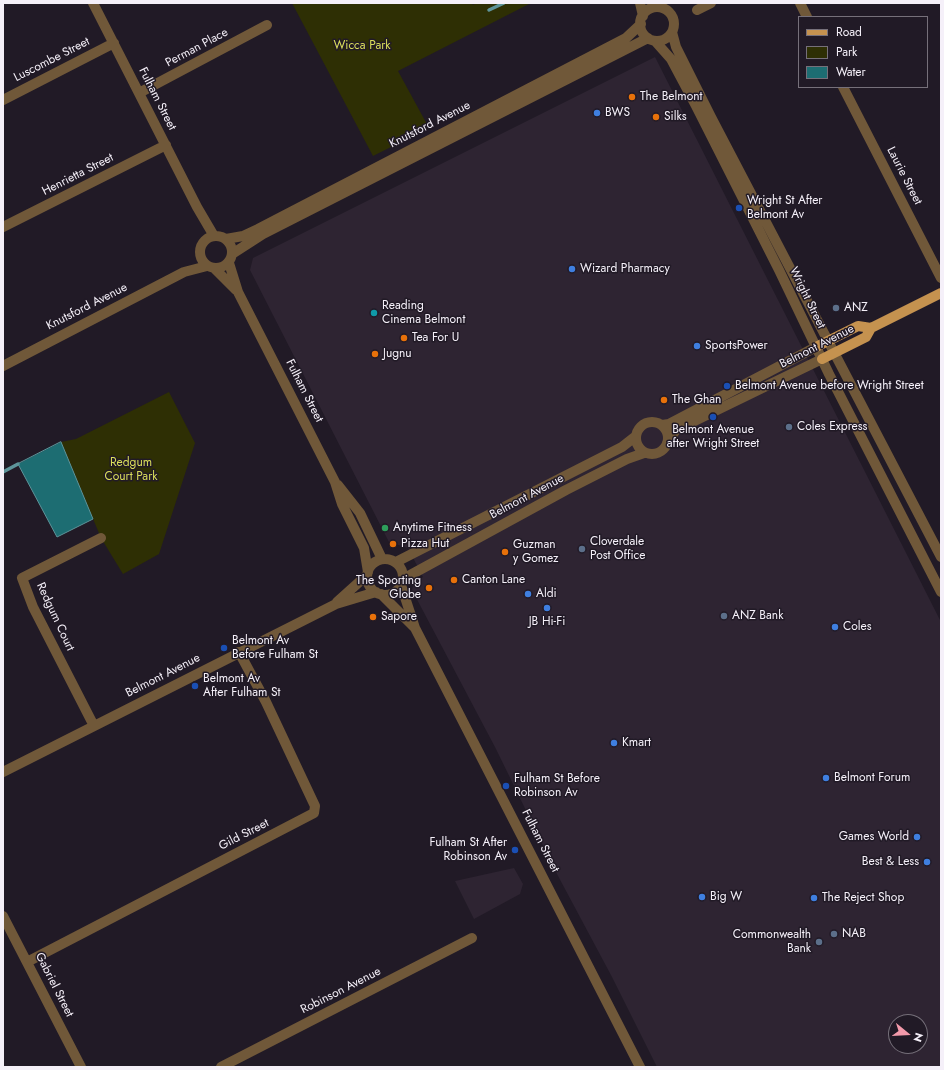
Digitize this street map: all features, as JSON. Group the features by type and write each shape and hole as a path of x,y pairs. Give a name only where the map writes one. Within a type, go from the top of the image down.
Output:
{"main road":[{"name":"Belmont Avenue","path":"822,359 866,337 871,328 941,293"},
{"name":"Belmont Avenue","path":"816,347 858,326 871,328"}],"street":[{"name":"Fulham Street","path":"93,3 197,207 214,236"},
{"name":"Wright Street","path":"640,3 642,20 641,30 671,59 693,100 822,359 941,592"},
{"path":"697,10 711,3"},
{"path":"800,3 806,16"},
{"name":"Wright Street","path":"642,20 650,10 657,5 669,12 672,16 674,22 672,32 676,47 711,117 941,557"},
{"name":"Knutsford Avenue","path":"226,239 243,236 258,229 626,38 642,20"},
{"name":"Perman Place","path":"139,93 267,25"},
{"path":"651,40 665,40 672,32"},
{"name":"Knutsford Avenue","path":"230,258 263,234 651,40"},
{"name":"Luscombe Street","path":"3,100 114,43"},
{"name":"Laurie Street","path":"844,88 941,278"},
{"name":"Henrietta Street","path":"3,227 166,145"},
{"name":"Fulham Street","path":"197,207 205,241"},
{"path":"200,255 201,245 205,241 214,236 226,239"},
{"name":"Fulham Street","path":"226,239 232,248 230,258 238,292 335,482 342,504 364,548 368,574"},
{"name":"Fulham Street","path":"200,255 238,292"},
{"name":"Knutsford Avenue","path":"184,272 200,255"},
{"path":"211,267 220,268 230,258"},
{"name":"Knutsford Avenue","path":"3,366 184,272 211,267"},
{"name":"Belmont Avenue","path":"396,562 622,447 636,436 642,425 648,422 662,425 669,424 816,347"},
{"name":"Belmont Avenue","path":"3,772 336,604 378,593 393,593 402,582 566,490 627,459 644,453 656,454 666,448 667,443 676,430 822,359"},
{"path":"662,425 668,436 667,443"},
{"path":"636,436 637,445 644,453"},
{"name":"Fulham Street","path":"335,482 360,513 382,559"},
{"name":"Redgum Court","path":"94,726 33,607 22,578 101,538"},
{"path":"382,559 396,562 400,567 402,582"},
{"name":"Belmont Avenue","path":"336,604 368,574 373,564 382,559"},
{"path":"368,574 369,585 378,593"},
{"name":"Fulham Street","path":"402,582 415,628 640,1067"},
{"name":"Fulham Street","path":"378,593 415,628"},
{"name":"Gild Street","path":"28,962 314,813 315,806 266,702 239,652"},
{"name":"Gabriel Street","path":"3,916 7,934 28,962 81,1067"},
{"name":"Robinson Avenue","path":"221,1067 472,938"}],"shaded area":[{"path":"655,57 941,622 941,1067 657,1067 612,977 557,874 496,749 412,590 414,582 423,577 408,548 389,542 250,270 253,258"},
{"path":"514,868 523,884 520,894 474,919 455,881"}],"green space":[{"name":"Wicca Park","path":"292,3 472,3 473,5 476,3 531,3 398,71 429,128 373,156"},
{"name":"Redgum Court Park","path":"169,392 195,443 159,554 123,574 101,538 61,442 76,439"}],"water":[{"path":"61,442 93,519 57,537 18,464"}],"waterway":[{"path":"489,10 504,3"},
{"path":"3,472 18,464"}],"place":[{"name":"The Belmont","path":"632,97"},
{"name":"BWS","path":"597,113"},
{"name":"Silks","path":"656,117"},
{"name":"Wright St After Belmont Av","path":"739,208"},
{"name":"Wizard Pharmacy","path":"572,269"},
{"name":"ANZ","path":"836,308"},
{"name":"Reading Cinema Belmont","path":"374,313"},
{"name":"Tea For U","path":"404,338"},
{"name":"SportsPower","path":"697,346"},
{"name":"Jugnu","path":"375,354"},
{"name":"Belmont Avenue before Wright Street","path":"727,386"},
{"name":"The Ghan","path":"664,400"},
{"name":"Belmont Avenue after Wright Street","path":"713,417"},
{"name":"Coles Express","path":"789,427"},
{"name":"Anytime Fitness","path":"385,528"},
{"name":"Pizza Hut","path":"393,544"},
{"name":"Cloverdale Post Office","path":"582,549"},
{"name":"Guzman y Gomez","path":"505,552"},
{"name":"Canton Lane","path":"454,580"},
{"name":"The Sporting Globe","path":"429,588"},
{"name":"Aldi","path":"528,594"},
{"name":"JB Hi-Fi","path":"547,608"},
{"name":"ANZ Bank","path":"724,616"},
{"name":"Sapore","path":"373,617"},
{"name":"Coles","path":"835,627"},
{"name":"Belmont Av Before Fulham St","path":"224,648"},
{"name":"Belmont Av After Fulham St","path":"195,686"},
{"name":"Kmart","path":"614,743"},
{"name":"Belmont Forum","path":"826,778"},
{"name":"Fulham St Before Robinson Av","path":"506,786"},
{"name":"Games World","path":"917,837"},
{"name":"Fulham St After Robinson Av","path":"515,850"},
{"name":"Best & Less","path":"927,862"},
{"name":"Big W","path":"702,897"},
{"name":"The Reject Shop","path":"814,898"},
{"name":"NAB","path":"834,934"},
{"name":"Commonwealth Bank","path":"819,942"}]}
